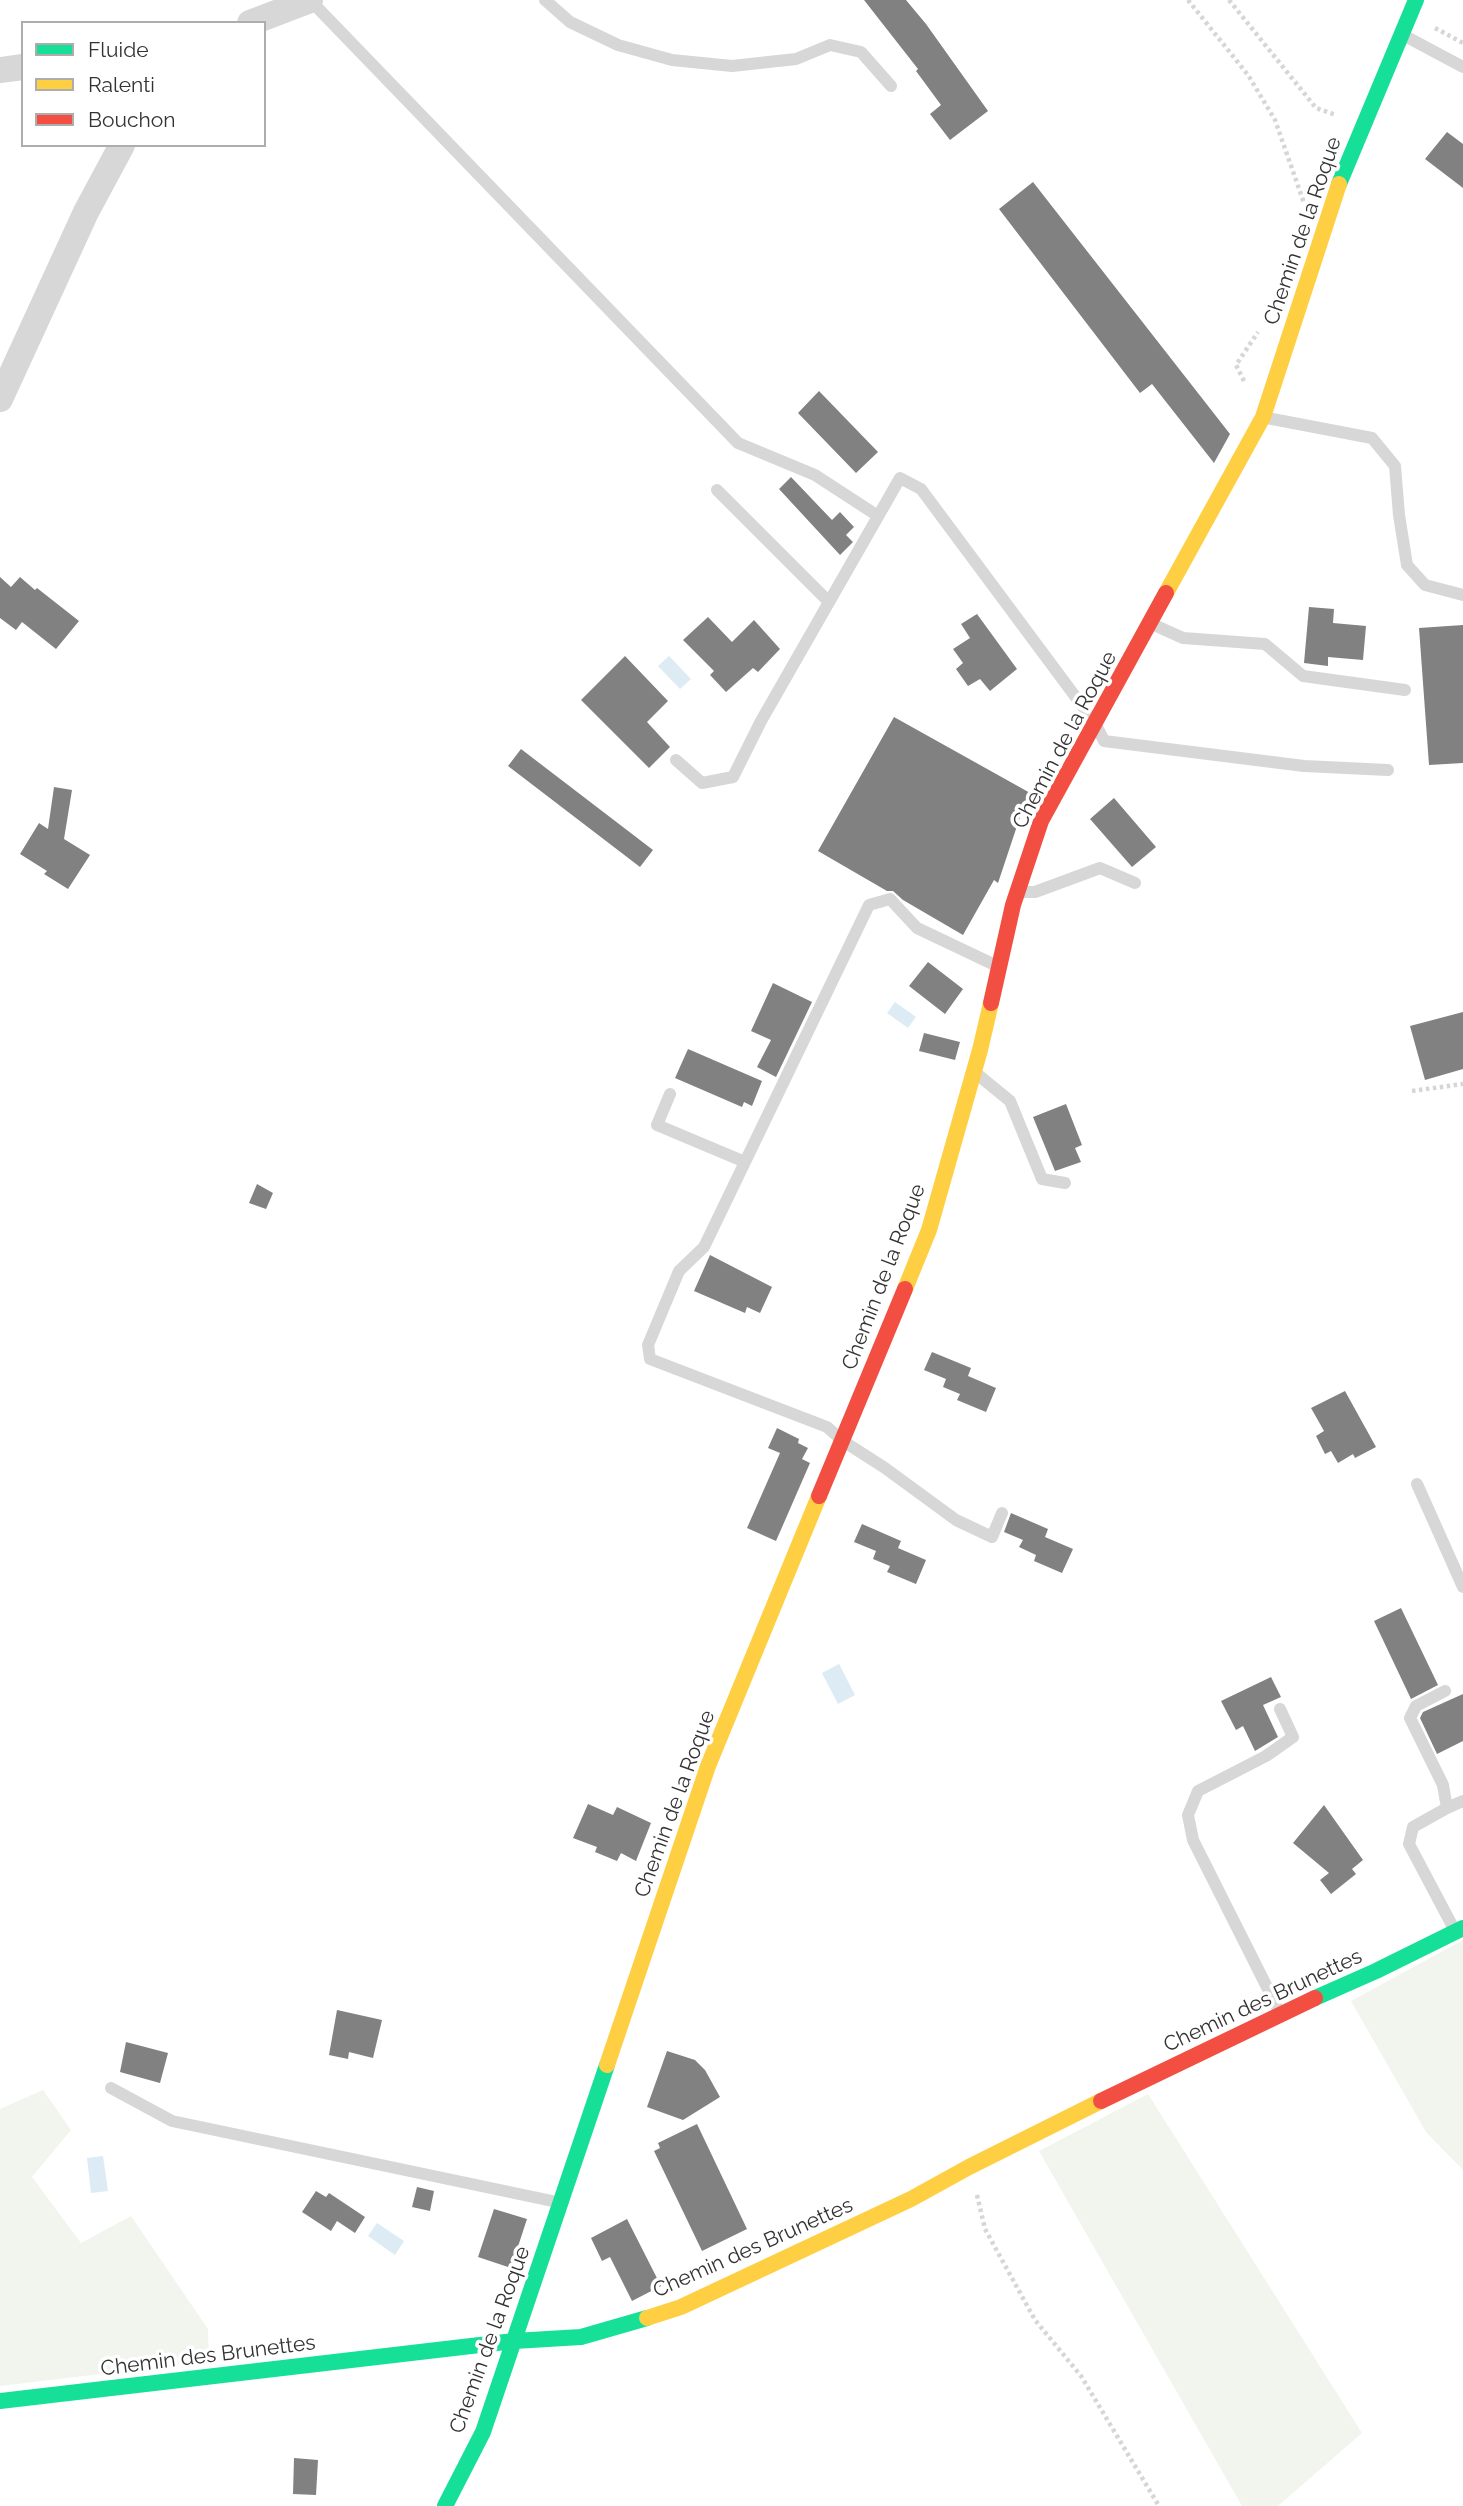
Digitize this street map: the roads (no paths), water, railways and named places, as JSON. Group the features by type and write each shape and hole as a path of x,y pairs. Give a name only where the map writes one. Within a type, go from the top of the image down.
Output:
{"street":[{"path":"255,21 310,0"},
{"name":"Chemin de la Roque","path":"445,2506 483,2432 708,1766 929,1230 974,1072 1017,892 1041,821 1263,417 1342,176 1416,0"},
{"path":"0,70 21,67"},
{"path":"0,399 86,212 121,147"},
{"name":"Chemin des Brunettes","path":"0,2401 514,2341 581,2337 681,2307 911,2199 969,2166 1279,2013 1376,1971 1459,1930"}],"lane":[{"path":"310,0 738,443 815,475 878,516"},
{"path":"545,0 570,22 618,45 671,60 732,66 796,59 830,45 861,52 891,86"},
{"path":"1402,34 1463,67"},
{"path":"1263,417 1372,438 1395,466 1407,565 1425,585 1463,595"},
{"path":"676,760 702,783 733,777 761,721 900,478 921,489 1096,723 1104,741 1304,766 1388,770"},
{"path":"717,491 829,602"},
{"path":"1150,623 1183,638 1265,644 1303,677 1405,690"},
{"path":"1017,892 1035,892 1100,867 1135,883"},
{"path":"999,967 918,928 890,899 869,905 704,1247 679,1270 648,1345 650,1359 827,1427 956,1520 992,1537 1002,1513"},
{"path":"974,1072 1010,1101 1042,1179 1065,1184"},
{"path":"670,1094 657,1125 745,1162"},
{"path":"1417,1484 1463,1587"},
{"path":"1445,1690 1416,1706 1410,1718 1443,1786 1447,1808"},
{"path":"1279,2013 1193,1840 1188,1815 1198,1791 1266,1756 1293,1737 1280,1709"},
{"path":"1459,1930 1409,1844 1413,1826 1463,1801"},
{"path":"111,2088 172,2121 561,2202"}]}
